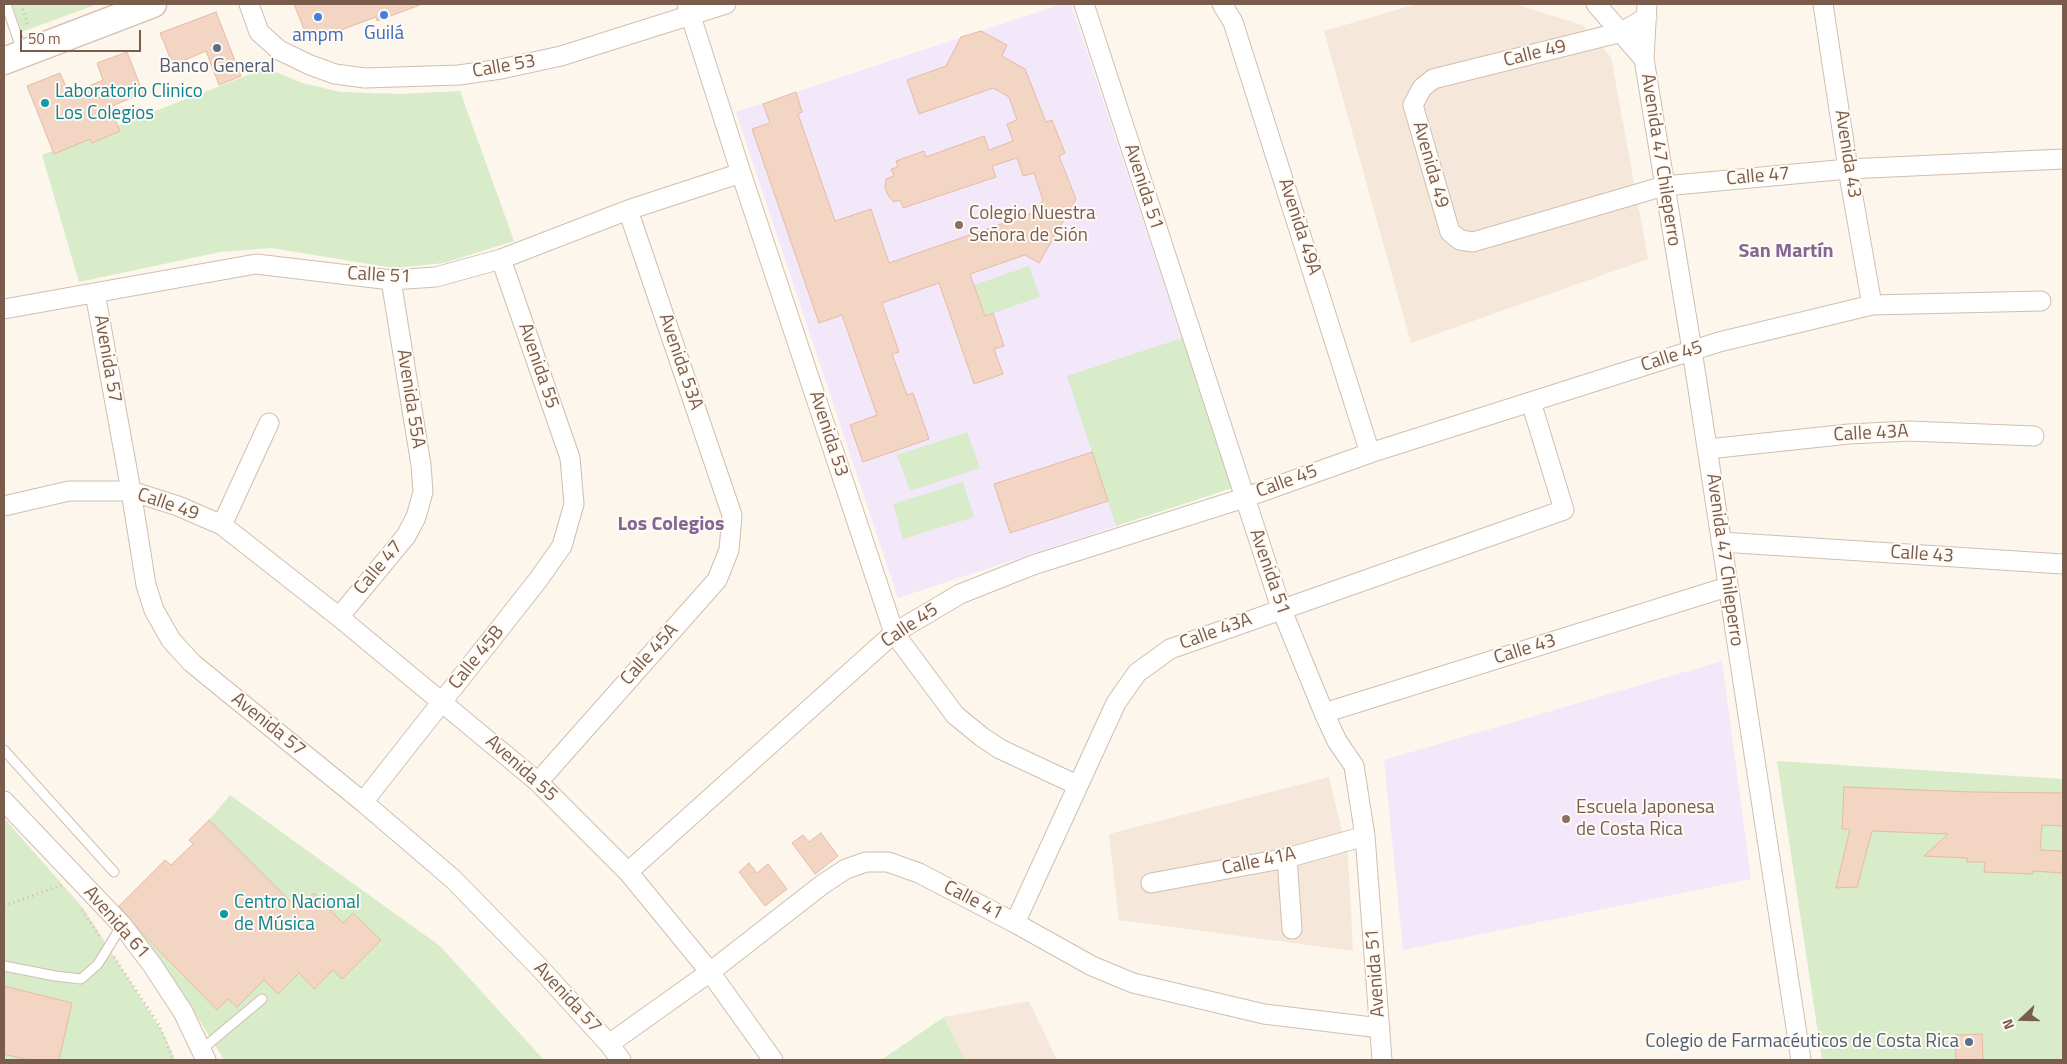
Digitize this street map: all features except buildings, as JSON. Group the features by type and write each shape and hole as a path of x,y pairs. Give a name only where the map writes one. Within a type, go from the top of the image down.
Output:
{"main road":[{"path":"13,57 153,4"}],"street":[{"name":"Calle 53","path":"249,4 259,32 279,50 310,65 335,74 365,78 459,75 501,69 561,56 689,9 726,4"},
{"name":"Avenida 51","path":"1084,4 1281,608 1324,713 1337,741 1354,766 1366,836 1382,1060"},
{"name":"Avenida 49A","path":"1222,4 1233,22 1370,453"},
{"path":"1596,4 1622,32 1644,60"},
{"name":"Avenida 43","path":"1823,4 1848,169 1872,305"},
{"name":"Avenida 53","path":"689,9 741,173 894,633 955,715 1000,749 1077,785"},
{"name":"Calle 49","path":"1422,88 1433,79 1622,32 1647,11"},
{"name":"Avenida 47 Chileperro","path":"1647,11 1644,60 1708,449 1727,586 1801,1060"},
{"name":"Avenida 49","path":"1422,88 1413,105 1450,232 1460,240"},
{"name":"Calle 47","path":"1460,240 1473,242 1664,186 1848,169 2063,159"},
{"name":"Calle 51","path":"4,309 256,264 391,280 436,277 501,259 628,210 741,173"},
{"name":"Avenida 53A","path":"628,210 732,515"},
{"name":"Avenida 55","path":"501,259 570,458 574,504"},
{"name":"Avenida 55A","path":"391,280 421,465 423,492 416,517"},
{"name":"Avenida 57","path":"95,292 146,585 154,610 171,640 192,663 363,802 453,879 538,966 609,1044 621,1060"},
{"name":"Calle 45","path":"628,872 894,633 960,594 1024,569 1244,498 1370,453 1692,350 1872,305 2041,301"},
{"name":"Calle 43A","path":"1015,923 1116,703 1137,673 1170,649 1281,608 1564,510 1530,402"},
{"name":"Calle 49","path":"4,506 69,491 131,491 178,506 222,525 269,423"},
{"name":"Calle 43A","path":"1708,449 1849,434 1909,431 2034,436"},
{"name":"Calle 45B","path":"363,802 538,580 562,546 574,504"},
{"name":"Calle 45A","path":"538,782 717,580 729,550 732,515"},
{"name":"Calle 47","path":"338,617 406,536 416,517"},
{"name":"Avenida 55","path":"222,525 442,701 538,782 628,872 710,972 773,1060"},
{"name":"Calle 43","path":"1721,542 2063,564"},
{"name":"Calle 43","path":"1324,713 1727,586"},
{"name":"Avenida 61","path":"4,801 122,925 153,966 183,1012 204,1055"},
{"name":"Calle 41A","path":"1151,883 1287,858 1366,836"},
{"path":"1287,858 1292,929"},
{"name":"Calle 41","path":"609,1044 710,972 823,884 846,870 866,862 888,862 919,873 1092,966 1133,983 1264,1014 1380,1028"}],"lane":[{"path":"6,4 13,57"},
{"path":"4,750 114,872"},
{"path":"4,966 81,979 98,964 122,925"},
{"path":"204,1055 262,999"}],"path":[{"path":"22,4 29,29"}],"shaded area":[{"name":"Colegio Nuestra Señora de Sión","path":"1062,4 1071,4 1232,488 898,598 736,112"},
{"path":"1417,4 1515,4 1582,25 1611,57 1648,259 1411,343 1324,31"},
{"name":"Escuela Japonesa de Costa Rica","path":"1722,661 1751,879 1403,950 1384,760"},
{"path":"1329,777 1348,856 1353,951 1119,920 1109,834"},
{"path":"1029,1001 1057,1060 965,1060 944,1017"}],"green space":[{"path":"12,4 98,4 21,32"},
{"path":"266,68 302,83 341,92 401,94 460,91 514,241 444,263 394,268 271,248 220,252 79,282 42,155"},
{"path":"1029,266 1040,297 985,316 974,285"},
{"path":"1182,338 1232,488 1116,526 1067,376"},
{"path":"967,432 980,468 910,491 897,455"},
{"path":"963,482 974,517 903,539 893,504"},
{"path":"1777,761 2063,779 2063,1060 1822,1060"},
{"path":"230,795 440,946 544,1060 224,1060 193,1010 117,908 217,1009 228,999 237,1007 264,980 278,994 295,977 268,949 313,973 306,981 314,989 333,970 342,979 361,921 353,913 337,929 298,909 209,820"},
{"path":"4,818 83,908 163,1033 175,1060 4,1060"},
{"path":"944,1017 965,1060 881,1060"}],"place":[{"name":"Guilá","path":"384,15"},
{"name":"ampm","path":"318,17"},
{"name":"Banco General","path":"217,48"},
{"name":"Laboratorio Clinico Los Colegios","path":"45,103"},
{"name":"Colegio Nuestra Señora de Sión","path":"959,225"},
{"name":"Escuela Japonesa de Costa Rica","path":"1566,819"},
{"name":"Centro Nacional de Música","path":"224,914"},
{"name":"Colegio de Farmacéuticos de Costa Rica","path":"1969,1042"}],"district":[{"name":"San Martín","path":"1786,252"},
{"name":"Los Colegios","path":"671,525"}]}
